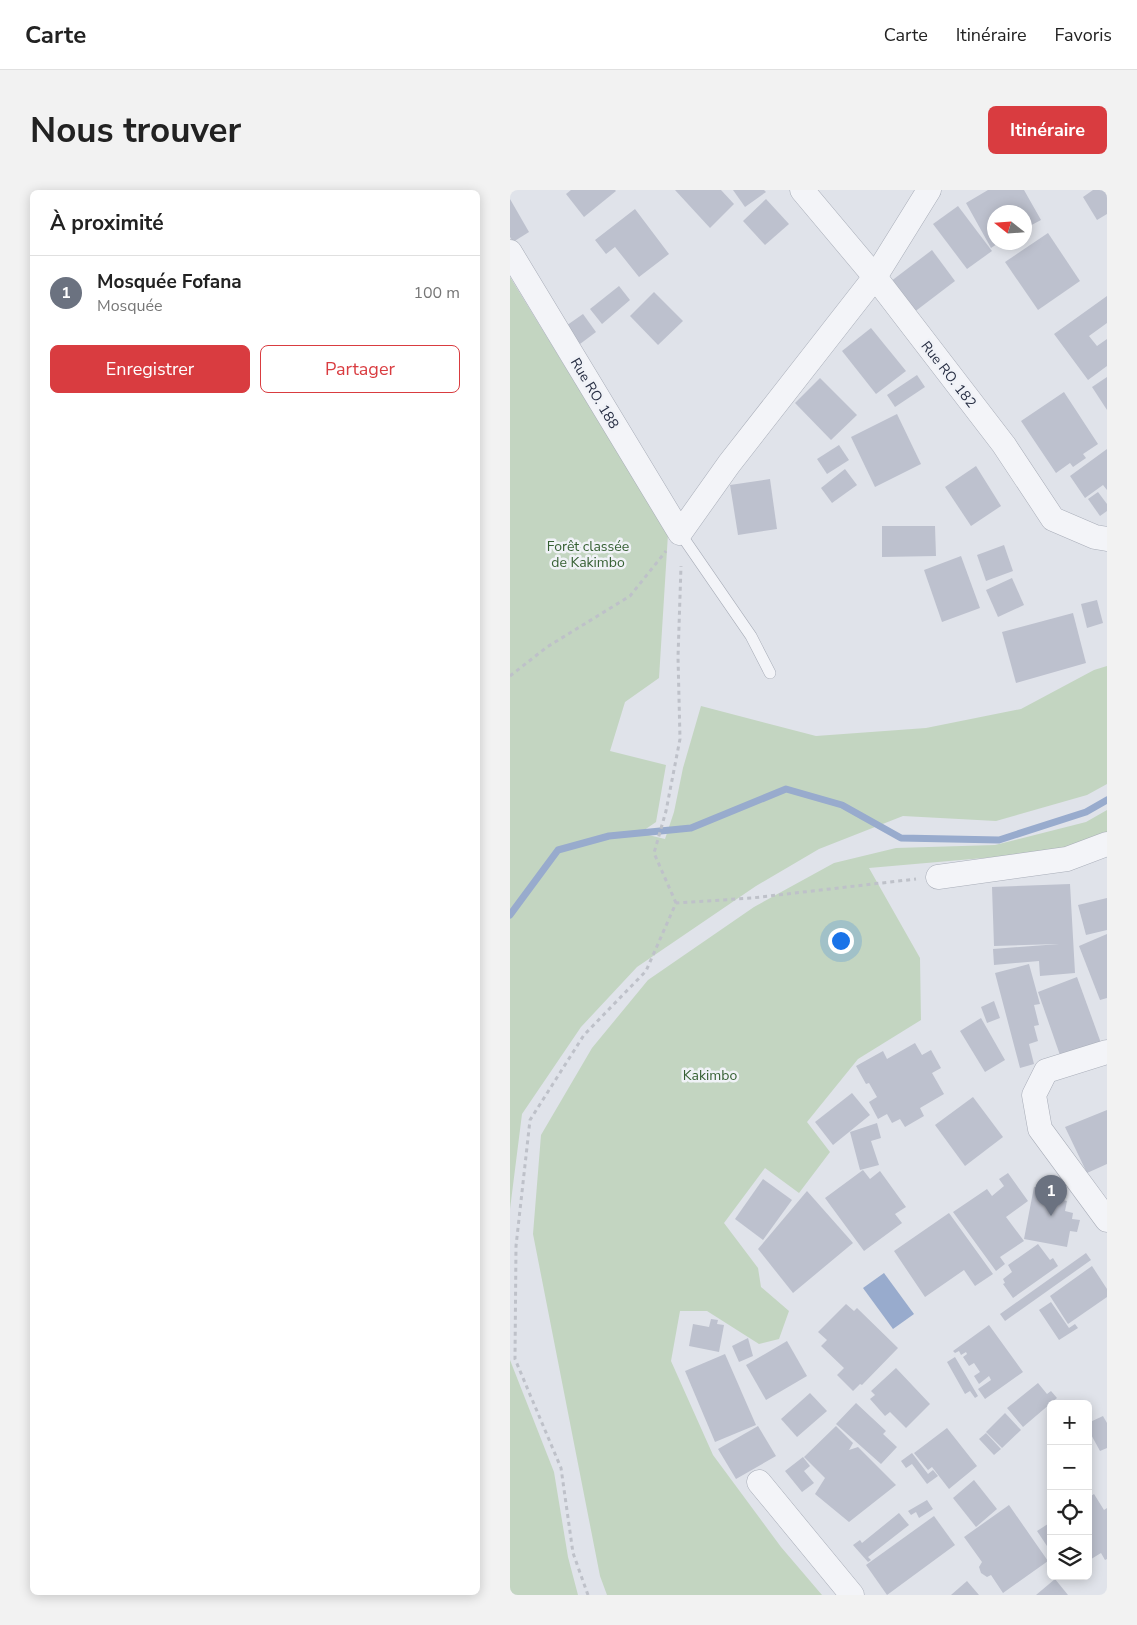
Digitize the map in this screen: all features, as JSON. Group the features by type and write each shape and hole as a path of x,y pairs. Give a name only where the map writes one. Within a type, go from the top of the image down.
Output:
{"street":[{"name":"Rue RO. 182","path":"802,190 875,277 1004,445 1053,519 1095,537 1107,539"},
{"path":"680,534 729,464 875,277 928,190"},
{"name":"Rue RO. 188","path":"510,252 680,534"},
{"path":"938,877 1067,860 1107,844"},
{"path":"1107,1052 1046,1070 1034,1094 1040,1129 1107,1220"},
{"path":"759,1482 852,1595"}],"lane":[{"path":"680,534 751,636 770,673"}],"path":[{"path":"510,676 547,648 630,596 680,534"},
{"path":"588,1595 573,1553 561,1468 515,1359 516,1246 530,1120 584,1035 646,971 676,902 654,853 666,811 680,738 678,657 680,534"},
{"path":"676,902 752,898 938,877"}],"green space":[{"name":"Forêt classée de Kakimbo","path":"510,277 668,534 659,678 625,702 610,751 666,765 656,822 640,833 665,839 674,812 683,768 701,706 816,736 926,728 1021,709 1094,670 1107,666 1107,784 1087,795 996,821 903,816 819,849 756,886 637,967 581,1027 522,1114 510,1209"},
{"name":"Kakimbo","path":"1107,810 1107,833 1065,851 869,868 920,958 921,1020 858,1059 807,1122 830,1152 799,1193 765,1168 724,1223 758,1268 761,1287 789,1311 779,1339 759,1344 707,1311 680,1311 671,1361 713,1455 781,1547 822,1595 607,1595 600,1576 533,1234 541,1135 592,1048 648,980 754,907 834,863 896,848 995,845 1086,822"},
{"path":"510,1360 554,1472 568,1557 578,1595 510,1595"}],"water":[{"path":"884,1273 914,1314 893,1329 863,1288"}],"building":[{"path":"571,190 616,191 584,217 566,194"},
{"path":"675,190 721,190 734,204 710,228"},
{"path":"733,190 764,190 766,192 745,207"},
{"path":"988,190 1024,190 1041,220 1032,225 1032,205 987,205 987,241 966,203"},
{"path":"1093,190 1107,190 1107,214 1097,220 1083,197"},
{"path":"510,199 529,232 513,242 510,237"},
{"path":"766,199 789,224 765,245 743,221"},
{"path":"958,206 987,244 987,250 992,251 967,269 933,224"},
{"path":"635,209 669,254 639,277 615,247 606,254 595,240"},
{"path":"1048,233 1080,281 1038,310 1005,262 1023,250 1032,250 1032,244"},
{"path":"932,250 955,281 913,313 890,282"},
{"path":"619,286 630,300 602,324 590,309"},
{"path":"654,292 683,321 658,345 630,316"},
{"path":"1107,296 1107,323 1089,336 1097,346 1107,339 1107,366 1088,380 1054,334"},
{"path":"583,314 596,332 576,347 563,328"},
{"path":"871,328 906,371 876,394 842,351"},
{"path":"917,375 925,387 895,407 887,395"},
{"path":"1107,377 1107,410 1092,387"},
{"path":"820,378 857,415 831,440 795,403"},
{"path":"1064,392 1098,444 1083,454 1086,458 1073,467 1070,463 1056,473 1021,421"},
{"path":"897,414 921,464 875,487 851,437"},
{"path":"839,445 849,460 827,474 817,459"},
{"path":"1107,449 1107,490 1103,485 1085,498 1070,476"},
{"path":"976,466 1001,506 971,526 945,487"},
{"path":"845,469 857,485 832,503 821,488"},
{"path":"770,479 777,529 738,535 730,485"},
{"path":"1098,492 1107,504 1107,511 1100,516 1088,499"},
{"path":"882,526 935,526 936,556 882,557"},
{"path":"1004,545 1013,571 986,581 977,555"},
{"path":"961,556 980,608 942,622 924,570"},
{"path":"1012,578 1024,605 998,617 986,590"},
{"path":"1097,600 1103,623 1087,628 1081,604"},
{"path":"1073,613 1086,663 1016,683 1002,632"},
{"path":"1070,884 1075,973 1040,976 1039,961 994,965 993,949 1059,944 994,946 992,887"},
{"path":"1107,898 1107,930 1086,935 1078,905"},
{"path":"1107,934 1107,998 1100,1000 1079,946"},
{"path":"1029,964 1040,1004 1034,1005 1039,1025 1034,1026 1038,1041 1029,1044 1034,1064 1020,1068 995,973"},
{"path":"1077,977 1101,1043 1061,1058 1038,992"},
{"path":"994,1001 1000,1018 987,1023 981,1007"},
{"path":"981,1018 1005,1060 985,1072 960,1031"},
{"path":"915,1043 922,1055 931,1050 941,1068 932,1073 944,1094 920,1108 924,1116 905,1127 900,1119 892,1123 887,1114 878,1119 869,1102 877,1097 869,1083 866,1084 856,1066 883,1051 887,1059"},
{"path":"852,1093 870,1115 833,1145 815,1122"},
{"path":"973,1097 1003,1137 965,1166 935,1125"},
{"path":"1107,1110 1107,1164 1087,1173 1065,1127"},
{"path":"877,1123 881,1138 871,1141 879,1165 860,1170 850,1132"},
{"path":"863,1170 870,1179 880,1171 906,1207 895,1214 902,1223 864,1251 825,1198"},
{"path":"1008,1173 1028,1201 1006,1217 1024,1241 1000,1257 1005,1264 996,1271 953,1212 987,1189 992,1196 1004,1186 999,1179"},
{"path":"763,1179 792,1200 763,1240 735,1219"},
{"path":"1034,1187 1059,1191 1058,1199 1067,1201 1065,1211 1073,1213 1072,1219 1080,1220 1077,1232 1070,1231 1067,1247 1024,1239"},
{"path":"807,1191 853,1243 793,1293 758,1249"},
{"path":"949,1213 993,1274 975,1286 964,1270 925,1297 894,1251"},
{"path":"1038,1244 1050,1260 1053,1258 1058,1266 1013,1298 1003,1284 1005,1283 1003,1279 1012,1272 1008,1265"},
{"path":"1086,1253 1091,1260 1005,1321 1000,1314"},
{"path":"1092,1266 1107,1289 1107,1297 1068,1324 1050,1296"},
{"path":"1051,1302 1069,1328 1075,1324 1078,1328 1059,1340 1039,1310"},
{"path":"846,1304 854,1311 857,1308 898,1348 862,1385 860,1384 853,1391 837,1375 844,1368 821,1346 827,1340 818,1332"},
{"path":"711,1319 718,1320 717,1324 724,1325 719,1352 689,1346 693,1324 709,1327"},
{"path":"989,1325 1023,1372 985,1399 978,1389 991,1380 989,1376 979,1384 974,1376 980,1372 974,1363 969,1366 963,1357 967,1354 966,1352 961,1355 959,1351 955,1353 953,1351"},
{"path":"748,1338 753,1356 739,1362 732,1346"},
{"path":"787,1341 807,1376 766,1400 746,1365"},
{"path":"725,1354 756,1425 715,1442 685,1371"},
{"path":"955,1357 978,1396 975,1398 970,1391 965,1394 947,1362"},
{"path":"896,1368 930,1404 906,1428 890,1412 885,1416 870,1399 875,1395 871,1391"},
{"path":"1038,1383 1047,1394 1051,1391 1057,1398 1055,1400 1047,1400 1047,1407 1023,1427 1007,1408"},
{"path":"810,1393 827,1411 797,1437 781,1419"},
{"path":"856,1403 886,1431 883,1434 897,1447 881,1464 836,1424"},
{"path":"1005,1413 1021,1430 1002,1448 986,1432"},
{"path":"1103,1416 1107,1423 1107,1448 1100,1451 1092,1436 1092,1421"},
{"path":"758,1426 776,1456 736,1479 718,1449"},
{"path":"836,1426 853,1443 849,1450 858,1447 896,1485 849,1522 815,1494 825,1478 804,1457"},
{"path":"947,1428 977,1466 949,1489 932,1467 928,1470 914,1453"},
{"path":"986,1433 1001,1449 994,1455 979,1439"},
{"path":"912,1453 928,1474 933,1470 938,1476 927,1484 912,1464 906,1468 901,1461"},
{"path":"803,1457 810,1466 804,1471 814,1483 802,1492 785,1471"},
{"path":"974,1480 997,1509 976,1527 953,1498"},
{"path":"1094,1494 1104,1510 1107,1508 1107,1559 1105,1560 1101,1553 1092,1559 1092,1495"},
{"path":"927,1500 933,1509 919,1518 916,1512 911,1515 908,1511"},
{"path":"1009,1505 1047,1562 1003,1593 991,1575 987,1577 981,1573 979,1567 982,1562 964,1537"},
{"path":"899,1513 909,1525 868,1557 871,1560 868,1562 853,1545 860,1540 862,1543"},
{"path":"934,1516 955,1545 887,1595 866,1565"},
{"path":"1047,1525 1047,1546 1037,1531"},
{"path":"1056,1580 1068,1595 1036,1595"},
{"path":"967,1581 979,1595 951,1595"}],"waterway":[{"path":"510,915 558,850 609,836 691,828 786,789 842,805 901,838 999,840 1086,812 1107,800"}],"place":[{"name":"Mosquée Fofana","path":"1051,1216"}]}
